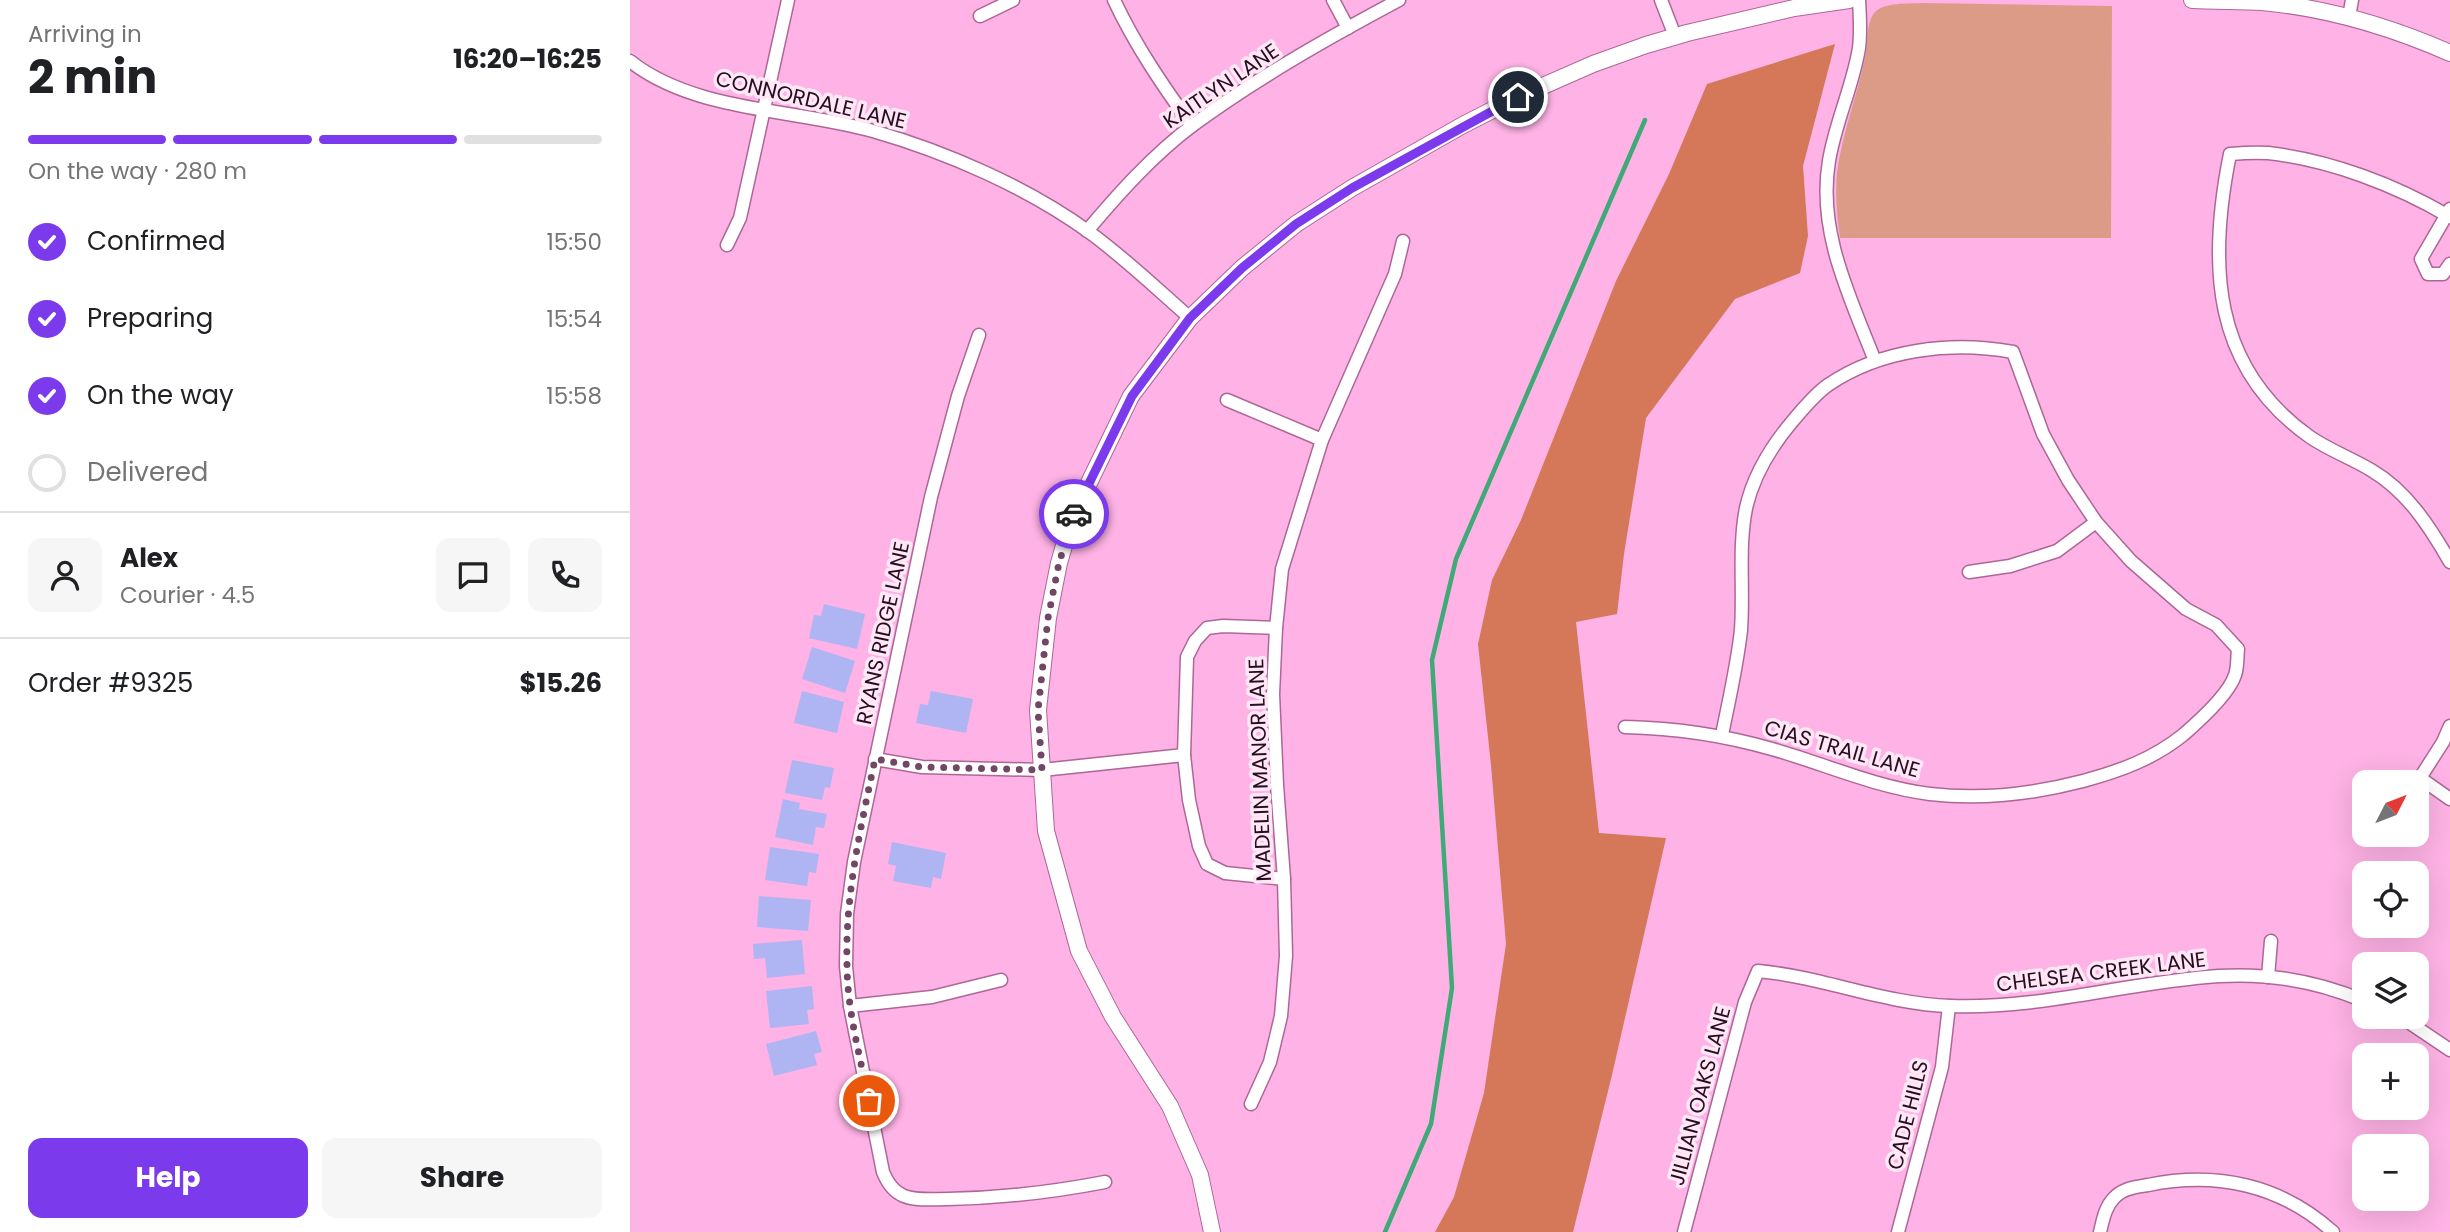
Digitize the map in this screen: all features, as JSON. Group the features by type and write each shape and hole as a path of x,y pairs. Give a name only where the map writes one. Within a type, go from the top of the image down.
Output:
{"street":[{"path":"727,245 740,218 788,0"},
{"path":"980,16 1013,0"},
{"path":"1114,0 1137,45 1192,126"},
{"path":"1333,0 1348,28"},
{"name":"KAITLYN LANE","path":"1087,231 1123,188 1192,126 1281,67 1399,0"},
{"path":"1661,0 1675,36"},
{"path":"1212,1232 1200,1175 1170,1106 1113,1017 1079,951 1046,831 1038,710 1048,618 1059,563 1072,518 1132,396 1190,318 1242,268 1296,224 1352,188 1518,97 1593,64 1675,36 1794,8 1849,0"},
{"path":"1859,0 1859,48 1829,162 1826,194 1830,234 1842,276 1875,361"},
{"path":"2192,0 2350,8 2450,52"},
{"name":"CONNORDALE LANE","path":"630,61 671,85 716,99 871,130 951,158 1005,182 1087,231 1190,318"},
{"path":"2450,264 2443,274 2428,274 2421,258 2449,214 2399,190 2345,170 2267,153 2230,153 2222,192 2218,271 2225,318 2245,368 2274,407 2311,438 2374,472 2405,498 2432,530 2450,562"},
{"name":"MADELIN MANOR LANE","path":"1251,1104 1270,1062 1281,1017 1286,956 1273,694 1282,569 1322,440 1395,275 1403,241"},
{"name":"RYANS RIDGE LANE","path":"979,335 958,397 931,496 854,862 847,914 846,966 850,1006 883,1172 886,1181 903,1196 917,1199 983,1198 1047,1192 1105,1182"},
{"path":"1722,735 1741,628 1742,539 1747,506 1760,471 1776,441 1827,386 1875,361 1913,351 1986,347 2013,352 2043,434 2068,480 2096,522 2057,551 2010,566 1969,572"},
{"path":"1227,400 1322,440"},
{"name":"CIAS TRAIL LANE","path":"1625,727 1672,728 1722,735 1871,781 1929,794 1980,797 2050,789 2125,769 2174,742 2217,702 2235,676 2238,649 2216,625 2186,609 2131,561 2096,522"},
{"path":"1276,628 1207,628 1195,641 1187,657 1184,755 1189,800 1199,846 1207,864 1225,873 1284,878"},
{"path":"2450,726 2420,778 2450,799"},
{"path":"875,759 922,767 1042,770 1184,755"},
{"path":"2268,977 2271,941"},
{"name":"CHELSEA CREEK LANE","path":"1758,971 1793,974 1885,999 1949,1006 2016,1006 2220,976 2268,977 2315,985 2352,997"},
{"name":"JILLIAN OAKS LANE","path":"1684,1232 1745,1002 1758,971"},
{"path":"850,1006 932,997 1001,980"},
{"name":"CADE HILLS","path":"1898,1232 1942,1067 1949,1006"},
{"path":"2419,1029 2450,1050"},
{"path":"2100,1232 2106,1209 2115,1196 2125,1189 2163,1182 2200,1180 2236,1182 2278,1195 2314,1215 2333,1232"}],"shaded area":[{"path":"1897,4 2112,6 2111,238 1840,238 1837,173 1866,53 1870,21 1879,9"},
{"path":"1835,44 1803,166 1808,236 1800,273 1735,299 1646,418 1617,614 1576,622 1599,833 1666,838 1573,1232 1435,1232 1454,1197 1484,1093 1506,944 1478,644 1492,580 1521,520 1616,281 1669,174 1707,84"}],"building":[{"path":"824,604 865,614 857,649 809,638 814,615 821,616"},
{"path":"812,647 855,661 845,693 802,679"},
{"path":"802,691 844,702 837,733 794,723"},
{"path":"931,691 973,699 966,733 916,723 920,704 928,705"},
{"path":"792,760 834,768 830,788 825,787 822,800 785,793"},
{"path":"783,799 800,803 799,809 827,814 824,828 816,827 813,845 775,837"},
{"path":"892,842 946,853 941,879 933,877 931,888 893,881 896,866 888,864"},
{"path":"770,847 819,854 816,873 809,872 807,886 765,880"},
{"path":"759,896 811,900 808,931 757,927"},
{"path":"802,940 805,974 767,978 765,958 754,959 753,944"},
{"path":"812,986 814,1009 807,1010 809,1024 770,1028 766,991"},
{"path":"816,1031 822,1052 814,1054 817,1065 774,1076 766,1044"}],"waterway":[{"path":"1385,1232 1431,1124 1452,988 1432,660 1456,559 1645,120"}],"way so far":[{"path":"869,1101 850,1006 846,966 847,914 854,862 875,759 922,767 1042,770 1038,710 1048,618 1059,563 1074,514"}],"route":[{"path":"1074,514 1132,396 1190,318 1242,268 1296,224 1352,188 1518,97"}]}
